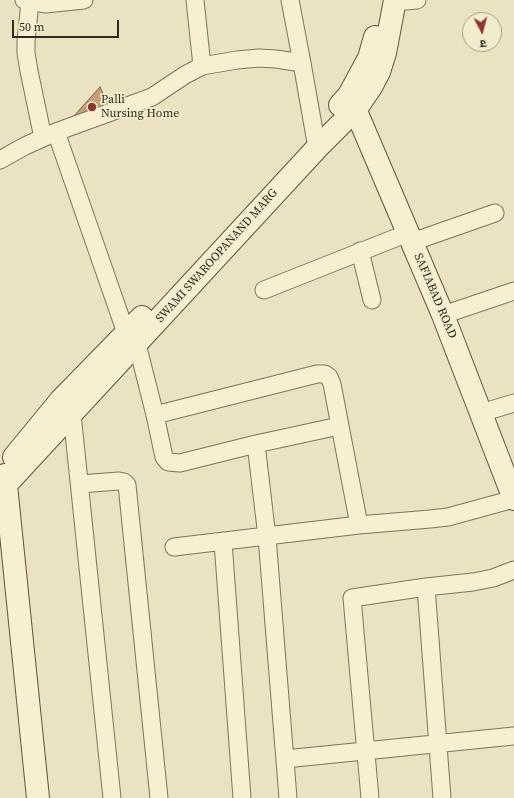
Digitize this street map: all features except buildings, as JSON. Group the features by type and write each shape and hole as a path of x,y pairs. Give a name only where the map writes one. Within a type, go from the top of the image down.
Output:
{"street":[{"path":"84,0 45,4 27,1 26,53 29,71 50,135 132,339 156,415 164,457 168,462 180,463 256,444 339,426"},
{"path":"195,0 202,66"},
{"path":"290,0 315,139"},
{"path":"390,0 417,0"},
{"name":"SWAMI SWAROOPANAND MARG","path":"3,479 72,414 132,339 315,139 353,102 371,87 379,72 385,53 390,0"},
{"path":"0,160 25,146 50,135 152,97 202,66 259,58 302,62"},
{"name":"SAFIABAD ROAD","path":"353,102 443,315 514,499"},
{"path":"264,290 360,251 495,213"},
{"path":"360,251 372,300"},
{"path":"443,315 514,292"},
{"name":"SWAMI SWAROOPANAND MARG","path":"3,479 60,401 132,339"},
{"path":"156,415 317,374 325,374 329,377 332,384 359,525"},
{"path":"481,413 514,403"},
{"path":"72,414 112,798"},
{"path":"256,444 267,537 288,798"},
{"path":"3,479 38,798"},
{"path":"80,484 119,481 124,482 127,485 159,798"},
{"path":"174,547 359,525 448,517 514,499"},
{"path":"223,542 242,798"},
{"path":"370,798 352,598 426,587 473,582 493,578 514,570"},
{"path":"426,587 442,798"},
{"path":"285,759 514,736"}],"place":[{"name":"Palli Nursing Home","path":"92,107"}]}
